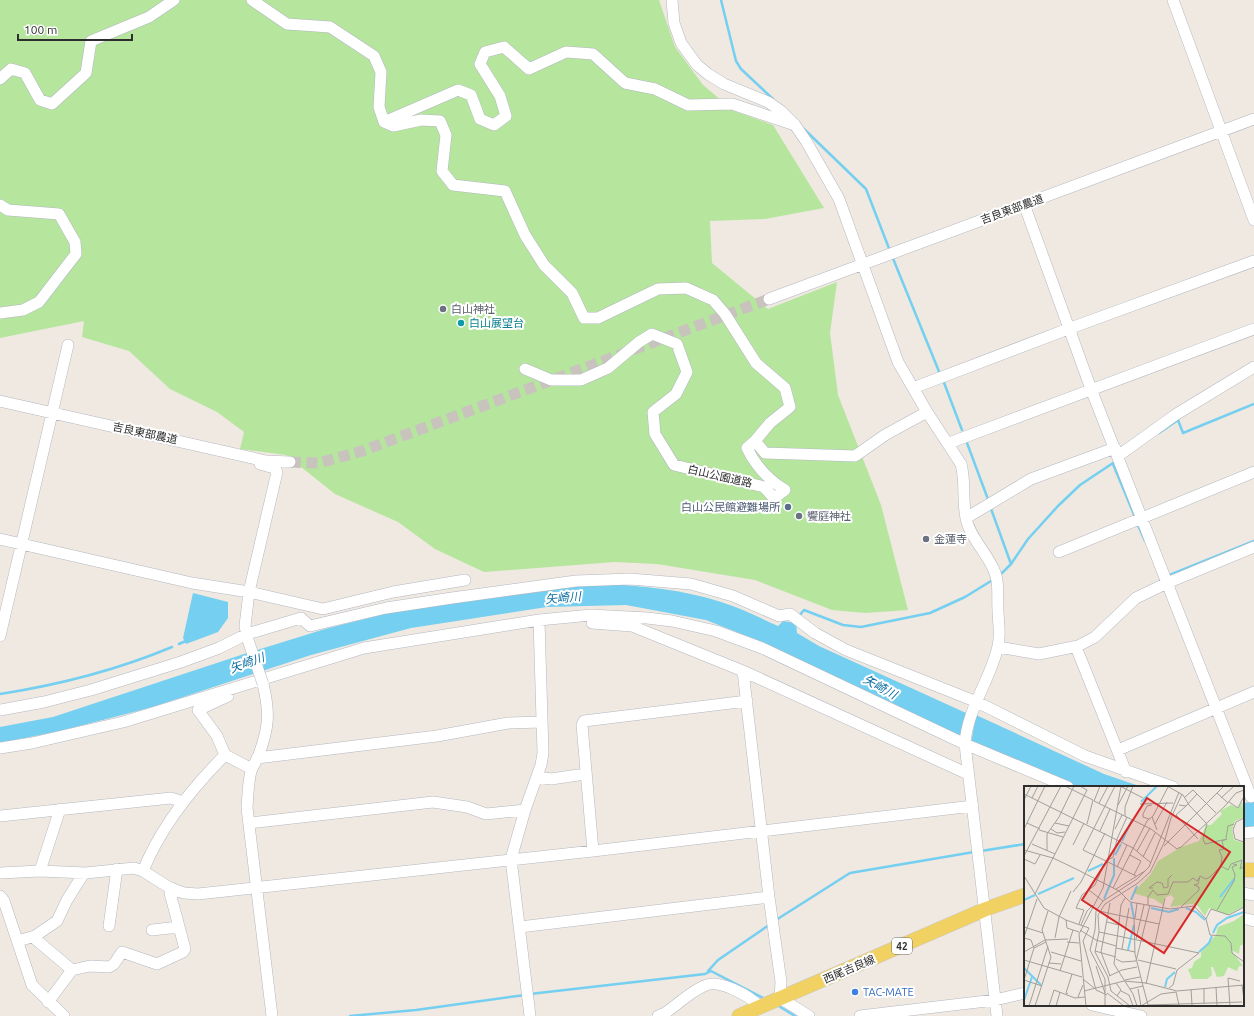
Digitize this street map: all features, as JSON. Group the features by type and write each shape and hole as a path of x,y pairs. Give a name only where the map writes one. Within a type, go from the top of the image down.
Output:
{"main road":[{"name":"西尾吉良線","path":"739,1016 986,909 1024,895"}],"street":[{"path":"0,79 11,69 25,73 40,100 52,104 86,73 91,41 149,17 174,0"},
{"path":"252,0 287,24 330,27 374,56 381,72 379,107 384,122 393,126 421,120 440,121 446,135 442,171 453,185 505,191 526,235 544,265 572,293 584,318 598,318 658,289 686,288 713,300 725,314 756,363 785,388 790,407 770,423 755,441 765,453 855,456 884,435 927,412"},
{"path":"672,0 674,23 681,43 697,65 724,84 768,102 781,111 795,125 806,140 839,198 898,362 927,412 949,443 961,464 964,473 966,518 969,528 993,567 998,581 998,611 1000,627 998,647 977,702 966,740 968,774 986,909 997,1016"},
{"path":"1173,0 1254,220"},
{"path":"384,122 458,90 470,95 480,119 494,125 506,116 500,96 480,64 485,52 504,47 529,69 566,52 594,54 624,82 654,89 688,105 732,104 795,125"},
{"name":"吉良東部農道","path":"769,299 863,262 1254,119"},
{"path":"1024,204 1068,329 1249,797"},
{"path":"0,205 8,210 59,214 75,242 76,254 40,302 23,310 0,313"},
{"path":"913,388 1254,261"},
{"path":"949,443 1254,329"},
{"name":"白山公園道路","path":"526,369 551,380 581,380 608,368 639,342 652,334 678,344 686,372 676,394 653,412 655,434 674,465 764,487 774,498 785,490 775,484 752,459 747,448 755,441"},
{"path":"0,636 68,345"},
{"path":"966,518 1031,479 1116,452 1254,367"},
{"name":"吉良東部農道","path":"0,400 266,461 290,462"},
{"path":"243,455 248,461 274,468 277,472 249,592 245,626 268,704 268,720 257,758 252,769 248,795 249,823 272,1016"},
{"path":"1059,552 1254,472"},
{"path":"0,539 192,583 249,592 323,609 393,592 464,580"},
{"path":"998,647 1039,654 1076,647 1095,637 1136,598 1167,583 1254,547"},
{"path":"0,710 44,702 91,690 200,655 301,618 310,626 386,608 568,582 630,579 691,584 733,596 779,616 790,614 815,634 846,650 977,702 1085,756 1126,772 1170,786"},
{"path":"0,748 32,743 123,722 238,688 328,658 364,648 591,615 648,618 716,631 762,648 1066,786"},
{"path":"539,623 601,623 632,626 743,672 968,774"},
{"path":"530,1016 511,859 543,753 539,623"},
{"path":"1076,647 1126,772"},
{"path":"743,672 769,897 781,982 780,998 809,1016"},
{"path":"238,688 235,693 198,710 217,736 225,755 252,769"},
{"path":"1118,750 1254,692"},
{"path":"593,851 585,774 582,725 584,721 747,701"},
{"path":"257,758 437,736 508,723 541,722"},
{"path":"143,871 153,847 183,802 202,778 225,755"},
{"path":"537,777 551,779 585,774"},
{"path":"0,816 171,798 183,802"},
{"path":"249,823 433,802 467,807 486,814 525,810"},
{"path":"0,873 40,871 84,873 134,868 143,871 172,888 184,893 198,894 593,851 973,806"},
{"path":"40,871 60,809"},
{"path":"109,926 117,869"},
{"path":"18,941 33,937 57,921 67,900 84,873"},
{"path":"48,1002 72,970 90,966 109,967 114,964 122,952 157,964 183,952 185,949 170,893 172,888"},
{"path":"1244,893 1254,895"},
{"path":"0,896 4,901 32,985 64,1016"},
{"path":"520,928 769,897"},
{"path":"1244,918 1254,921"},
{"path":"152,930 179,927"},
{"path":"33,937 72,970"},
{"path":"658,1016 665,1013 705,985 722,986 740,992 754,999 762,1006"},
{"path":"860,1016 995,1000 1024,993"},
{"path":"1094,1009 1128,1008 1141,1016"}],"green space":[{"path":"0,0 659,0 675,47 703,85 734,111 773,125 824,208 765,219 710,221 712,263 768,309 837,282 830,333 838,395 881,505 908,610 865,613 832,610 755,580 657,564 614,562 484,572 435,549 398,522 335,494 286,455 240,449 244,432 217,412 170,389 129,351 82,337 84,321 0,338"}],"water":[{"name":"矢崎川","path":"606,584 650,587 693,594 736,607 778,626 783,621 796,623 797,633 819,646 966,713 960,736 754,639 706,620 626,605 547,607 411,628 311,655 153,707 60,731 0,743 0,727 53,717 325,629 423,604 529,589"},
{"path":"193,593 228,602 228,618 218,632 186,644 183,638"},
{"path":"976,715 1104,774 1139,786 1069,786 971,743"},
{"path":"1254,802 1254,828 1244,829 1244,803"}],"waterway":[{"path":"721,0 736,61 741,69 773,99"},
{"path":"804,129 866,189 890,251"},
{"path":"892,256 940,374"},
{"path":"943,380 962,430"},
{"path":"1159,433 1178,420 1183,433 1254,404"},
{"path":"967,443 989,502"},
{"path":"1002,573 1011,564 1028,539 1058,506 1080,485 1116,461"},
{"path":"1113,464 1135,517"},
{"path":"990,506 1011,564"},
{"path":"1137,523 1145,541"},
{"path":"1167,576 1254,541"},
{"path":"798,617 804,610 843,625 861,627 930,613 965,597 991,581"},
{"path":"179,644 188,640"},
{"path":"0,694 44,686 109,670 172,647"},
{"path":"981,851 1024,844"},
{"path":"776,920 850,873 974,852"},
{"path":"708,971 718,960 769,925"},
{"path":"530,994 705,974 711,971 765,999"},
{"path":"350,1016 416,1010 525,995"},
{"path":"777,1005 795,1016"}],"tunnel":[{"path":"290,462 319,463 362,451 769,299"}],"place":[{"name":"白山神社","path":"443,309"},
{"name":"白山展望台","path":"461,323"},
{"name":"白山公民館避難場所","path":"788,507"},
{"name":"饗庭神社","path":"799,516"},
{"name":"金蓮寺","path":"926,539"},
{"name":"TAC-MATE","path":"855,992"}]}
